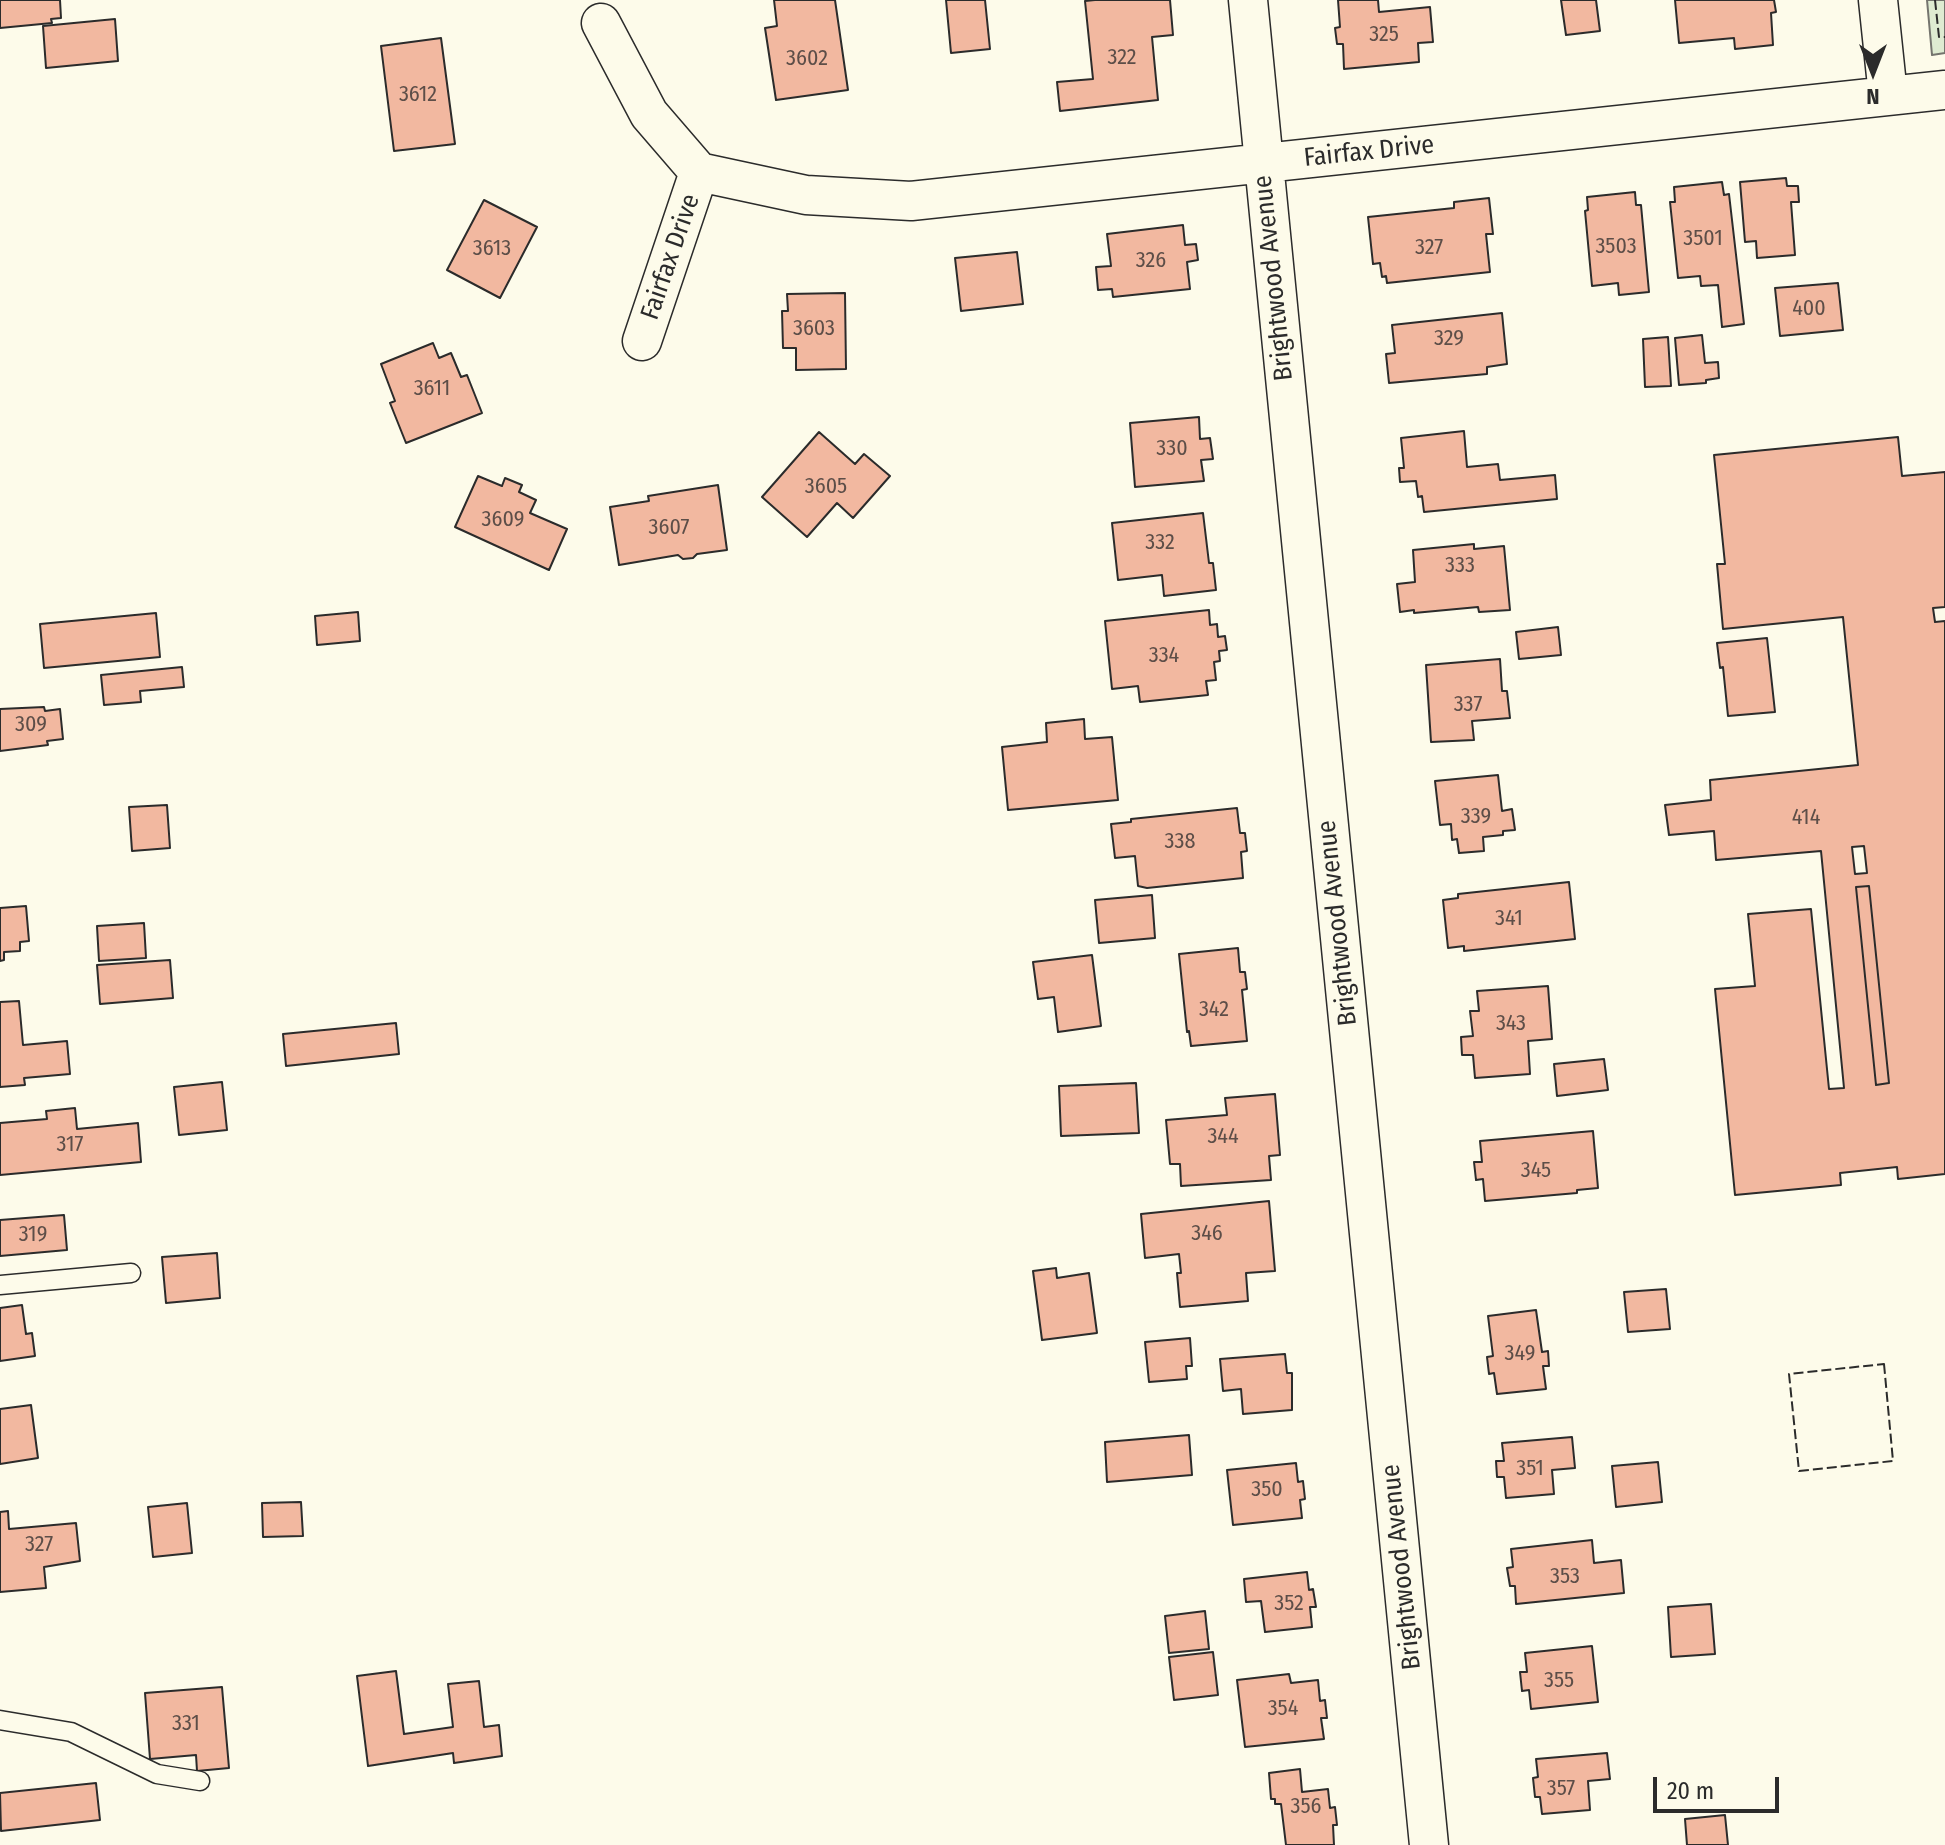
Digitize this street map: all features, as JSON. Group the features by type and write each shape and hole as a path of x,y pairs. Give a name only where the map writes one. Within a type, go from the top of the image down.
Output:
{"street":[{"name":"Brightwood Avenue","path":"1248,0 1429,1845"},
{"path":"1878,0 1888,95"},
{"name":"Fairfax Drive","path":"601,23 649,114 699,172 806,195 911,201 1945,90"},
{"name":"Fairfax Drive","path":"642,341 699,172"}],"lane":[{"path":"0,1285 131,1273"},
{"path":"0,1720 71,1732 157,1774 200,1781"}],"green space":[{"path":"1927,0 1945,0 1945,53 1932,55"}],"building":[{"path":"0,0 60,0 61,18 51,19 52,23 0,28"},
{"path":"774,0 835,0 848,90 776,100 765,28 777,26"},
{"path":"946,0 985,0 990,49 951,53"},
{"path":"1170,0 1173,35 1152,37 1158,100 1060,111 1057,82 1093,79 1085,1"},
{"path":"1338,0 1378,0 1379,12 1430,7 1433,42 1418,43 1419,62 1344,69 1343,44 1337,44 1335,28 1340,27"},
{"path":"1561,0 1596,0 1600,31 1566,35"},
{"path":"1675,0 1774,0 1776,12 1771,13 1773,45 1735,49 1734,38 1679,43"},
{"path":"115,19 118,61 46,68 43,26"},
{"path":"441,38 455,144 394,151 381,46"},
{"path":"1786,178 1787,186 1798,186 1799,202 1791,202 1795,255 1757,258 1756,241 1745,242 1740,182"},
{"path":"1722,182 1724,195 1729,194 1744,324 1722,327 1718,285 1701,286 1700,276 1678,278 1670,202 1675,202 1674,187"},
{"path":"1635,192 1636,205 1641,205 1649,292 1619,295 1618,283 1592,286 1585,211 1588,210 1587,197"},
{"path":"1489,198 1493,234 1486,234 1490,272 1387,283 1386,276 1382,277 1380,263 1373,264 1368,217 1454,208 1454,202"},
{"path":"484,200 537,227 500,298 447,270"},
{"path":"1183,225 1185,245 1196,244 1198,260 1187,262 1190,289 1113,297 1112,289 1098,290 1096,267 1111,266 1107,234"},
{"path":"1017,252 1023,304 961,311 955,258"},
{"path":"1838,283 1843,330 1780,336 1775,288"},
{"path":"845,293 846,369 796,370 796,348 783,348 782,311 788,311 787,294"},
{"path":"1502,313 1507,364 1487,367 1487,374 1389,383 1386,354 1395,353 1392,325"},
{"path":"1702,335 1705,363 1718,362 1719,378 1706,380 1706,383 1679,385 1675,338"},
{"path":"1668,337 1671,386 1645,387 1643,339"},
{"path":"433,343 439,358 451,353 461,377 467,375 482,413 406,443 390,403 395,401 381,364"},
{"path":"1199,417 1200,439 1210,438 1213,459 1201,460 1204,481 1135,487 1130,423"},
{"path":"1464,431 1467,467 1498,464 1500,480 1555,475 1557,499 1424,512 1416,481 1400,482 1399,468 1404,468 1401,438"},
{"path":"819,432 855,464 864,454 890,476 853,518 837,503 807,537 762,497"},
{"path":"1898,437 1902,476 1945,472 1945,607 1933,608 1935,622 1945,621 1945,1174 1898,1179 1897,1167 1840,1173 1841,1185 1735,1195 1715,989 1755,986 1748,914 1811,909 1829,1089 1844,1088 1821,851 1716,860 1714,831 1669,835 1665,805 1711,800 1710,780 1858,765 1843,617 1723,629 1717,564 1725,564 1714,455","holes":["1864,846 1867,873 1855,874 1852,847","1869,886 1889,1083 1876,1085 1856,887"]},
{"path":"478,476 502,486 505,478 522,485 519,492 536,500 530,513 567,529 549,570 455,527"},
{"path":"718,485 727,550 697,554 693,558 683,559 678,555 619,565 610,507 649,501 648,496"},
{"path":"1203,513 1209,563 1213,563 1216,590 1164,596 1162,575 1118,580 1112,523"},
{"path":"1474,544 1474,549 1504,546 1510,610 1479,612 1478,607 1400,612 1397,584 1415,582 1413,550"},
{"path":"1209,610 1210,625 1217,624 1218,637 1225,636 1227,650 1219,651 1220,661 1214,662 1216,680 1206,681 1208,695 1140,702 1138,686 1112,689 1105,621"},
{"path":"358,612 360,641 317,645 315,616"},
{"path":"156,613 160,657 44,668 40,624"},
{"path":"1558,627 1561,655 1519,659 1516,632"},
{"path":"1767,638 1775,712 1728,716 1717,643"},
{"path":"1500,659 1502,691 1507,691 1510,718 1472,721 1474,740 1431,742 1426,665"},
{"path":"182,667 184,687 140,691 141,702 104,705 101,675"},
{"path":"44,707 45,711 60,709 63,739 47,741 48,745 0,751 0,709"},
{"path":"1084,719 1085,739 1112,737 1118,800 1008,810 1002,747 1047,742 1046,723"},
{"path":"1498,775 1502,811 1512,809 1515,830 1483,837 1484,851 1459,853 1457,839 1452,840 1451,824 1440,825 1435,781"},
{"path":"167,805 170,848 132,851 129,807"},
{"path":"1237,808 1240,833 1245,833 1247,851 1241,852 1243,878 1147,888 1138,886 1135,856 1115,858 1111,824 1131,822 1131,819"},
{"path":"1569,882 1575,939 1464,951 1464,946 1448,948 1443,900 1458,898 1458,894"},
{"path":"1869,886 1889,1083 1876,1085 1856,887"},
{"path":"1152,895 1155,938 1099,943 1095,900"},
{"path":"26,906 29,941 20,942 20,951 4,952 4,960 0,961 0,908"},
{"path":"144,923 146,958 99,961 97,926"},
{"path":"1238,948 1240,972 1245,972 1247,989 1242,990 1247,1041 1191,1046 1179,954"},
{"path":"1092,955 1101,1026 1058,1032 1054,997 1038,999 1033,962"},
{"path":"170,960 173,998 100,1004 97,965"},
{"path":"1548,986 1552,1039 1528,1041 1530,1074 1475,1078 1473,1055 1462,1055 1461,1037 1473,1036 1470,1011 1479,1011 1477,991"},
{"path":"19,1001 23,1045 67,1041 70,1074 24,1078 25,1085 0,1087 0,1002"},
{"path":"396,1023 399,1054 286,1066 283,1034"},
{"path":"1604,1059 1608,1090 1557,1096 1554,1064"},
{"path":"222,1082 227,1130 179,1135 174,1087"},
{"path":"1136,1083 1139,1133 1061,1136 1059,1086"},
{"path":"1275,1094 1280,1155 1269,1156 1271,1180 1181,1186 1180,1164 1170,1164 1166,1120 1227,1115 1225,1098"},
{"path":"75,1108 77,1129 138,1123 141,1162 0,1175 0,1123 47,1119 46,1111"},
{"path":"1593,1131 1598,1188 1577,1190 1577,1193 1485,1201 1483,1179 1476,1180 1474,1162 1482,1162 1480,1141"},
{"path":"1269,1201 1275,1271 1246,1273 1248,1301 1180,1307 1179,1254 1145,1258 1141,1214"},
{"path":"64,1215 67,1250 0,1256 0,1220"},
{"path":"217,1253 220,1298 166,1303 162,1257"},
{"path":"1056,1268 1057,1278 1089,1273 1097,1333 1042,1340 1033,1271"},
{"path":"1666,1289 1670,1329 1628,1332 1624,1292"},
{"path":"22,1305 26,1334 32,1333 35,1356 0,1361 0,1308"},
{"path":"1536,1310 1542,1352 1548,1351 1549,1366 1543,1366 1546,1389 1497,1394 1494,1373 1489,1374 1487,1357 1493,1356 1488,1316"},
{"path":"1190,1338 1192,1366 1186,1366 1187,1379 1149,1382 1145,1342"},
{"path":"1285,1354 1287,1373 1292,1373 1292,1410 1243,1414 1241,1389 1223,1391 1220,1359"},
{"path":"31,1405 38,1458 0,1464 0,1409"},
{"path":"1189,1435 1192,1475 1107,1482 1105,1442"},
{"path":"1572,1437 1575,1468 1552,1470 1554,1494 1506,1498 1504,1477 1497,1477 1496,1461 1504,1461 1502,1443"},
{"path":"1658,1462 1662,1502 1616,1507 1612,1466"},
{"path":"1296,1463 1298,1482 1303,1481 1305,1499 1300,1500 1302,1518 1233,1525 1227,1470"},
{"path":"301,1502 303,1536 263,1537 262,1503"},
{"path":"187,1503 192,1553 153,1557 148,1507"},
{"path":"8,1511 9,1529 76,1523 80,1561 44,1567 46,1588 0,1592 0,1512"},
{"path":"1592,1540 1594,1563 1621,1560 1624,1593 1516,1604 1515,1586 1510,1586 1507,1568 1513,1567 1511,1549"},
{"path":"1307,1572 1309,1590 1313,1589 1316,1607 1310,1607 1312,1627 1265,1632 1261,1601 1246,1602 1244,1579"},
{"path":"1711,1604 1715,1654 1671,1657 1668,1607"},
{"path":"1205,1611 1209,1649 1169,1653 1165,1616"},
{"path":"1592,1646 1598,1702 1531,1709 1529,1690 1522,1691 1520,1672 1527,1672 1525,1653"},
{"path":"1213,1652 1218,1695 1174,1700 1169,1657"},
{"path":"396,1671 404,1734 453,1727 448,1684 479,1681 484,1727 499,1725 502,1756 454,1763 453,1753 368,1766 357,1676"},
{"path":"1289,1674 1291,1683 1318,1680 1320,1701 1325,1700 1327,1718 1321,1718 1324,1739 1245,1747 1237,1680"},
{"path":"222,1687 229,1768 197,1771 196,1755 150,1759 145,1693"},
{"path":"1607,1753 1610,1779 1588,1781 1590,1810 1542,1814 1540,1797 1535,1797 1533,1778 1538,1777 1536,1759"},
{"path":"1300,1769 1302,1792 1328,1789 1330,1808 1335,1807 1337,1825 1333,1825 1334,1845 1286,1845 1281,1804 1275,1804 1275,1799 1271,1799 1269,1773"},
{"path":"96,1783 100,1820 1,1831 0,1793"},
{"path":"1725,1815 1728,1845 1687,1845 1685,1819"}],"fence":[{"path":"1935,0 1939,37 1945,37"},
{"path":"1884,1364 1893,1461 1799,1471 1789,1374 1884,1364"}]}
